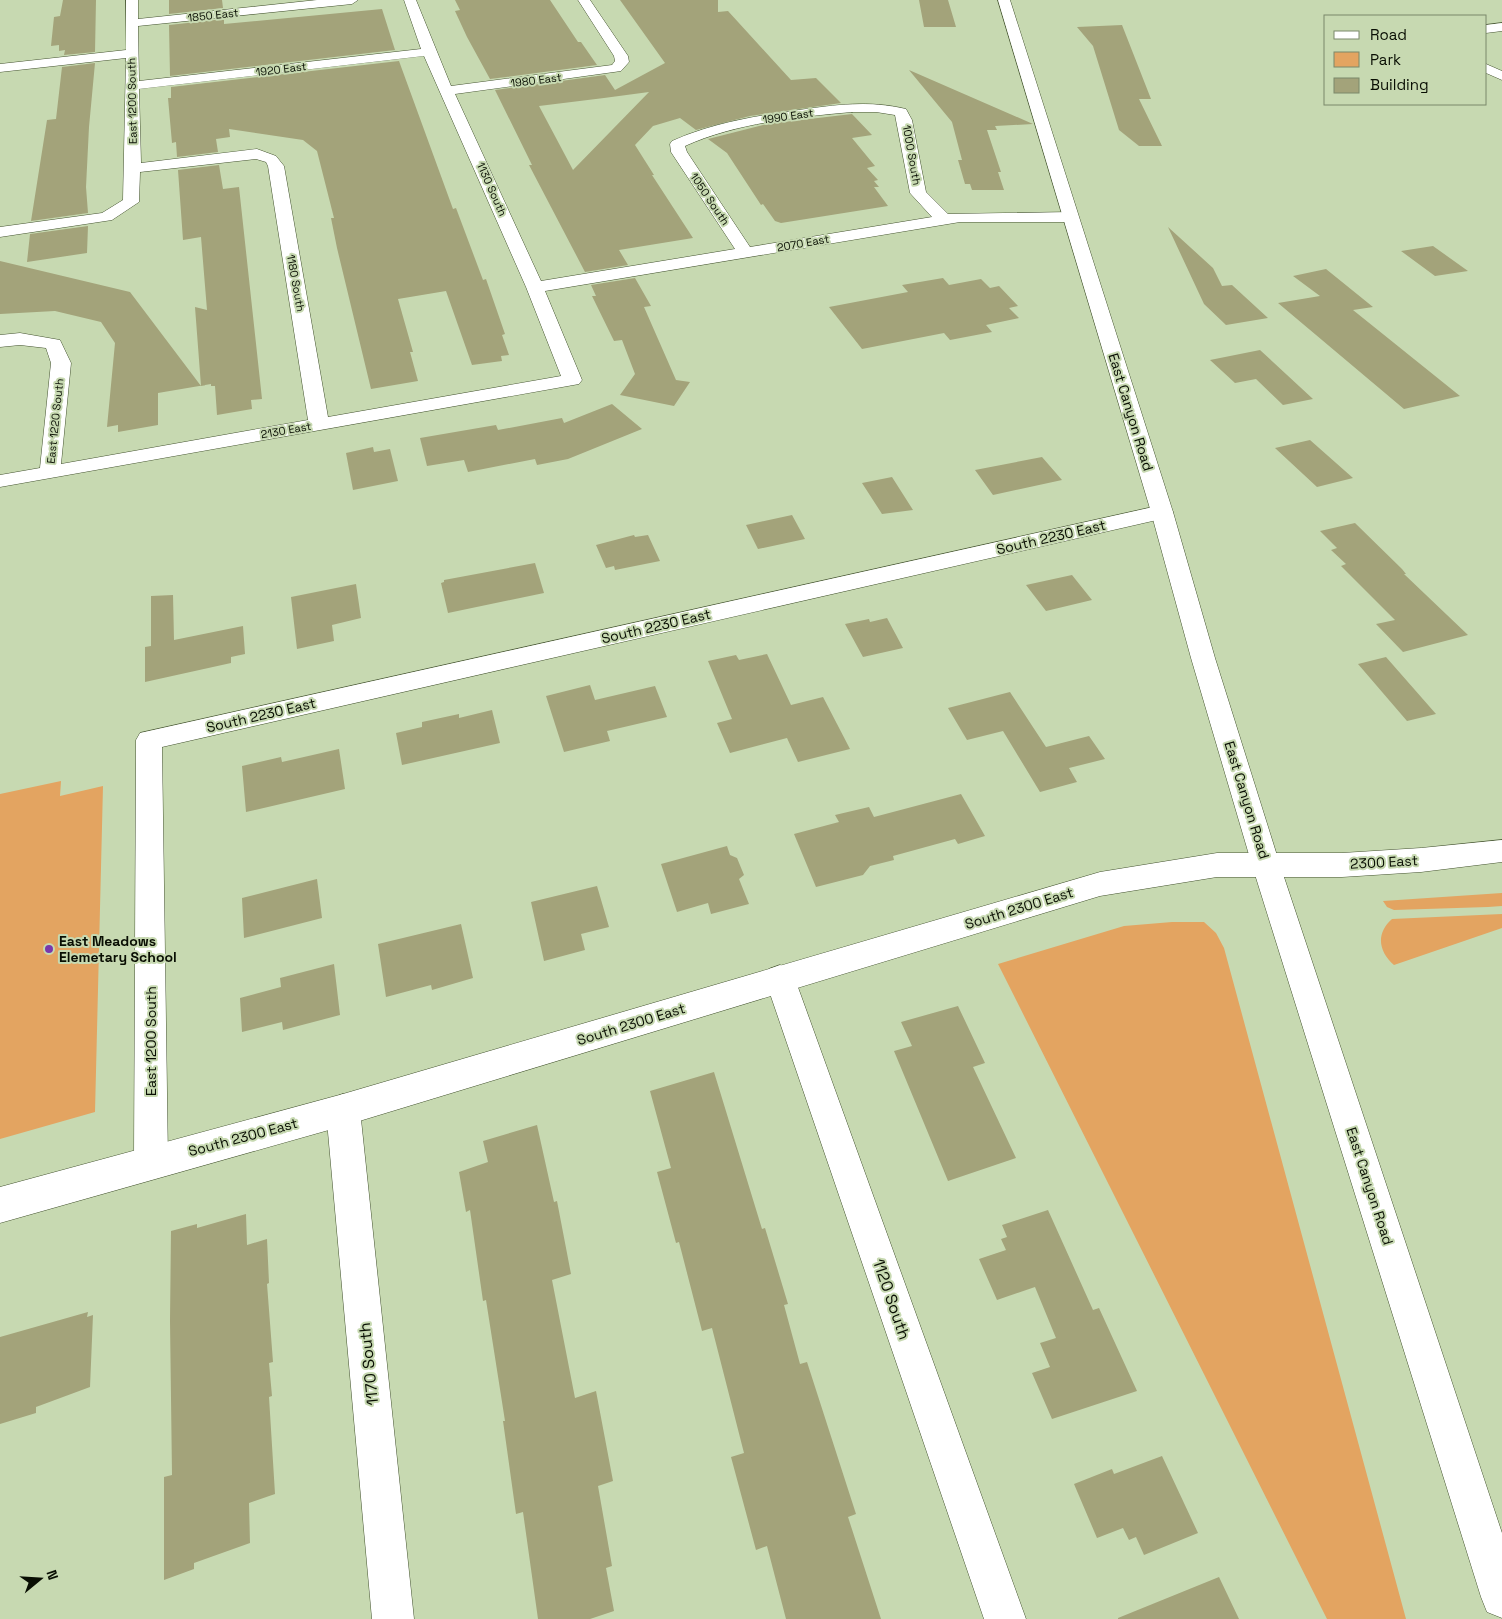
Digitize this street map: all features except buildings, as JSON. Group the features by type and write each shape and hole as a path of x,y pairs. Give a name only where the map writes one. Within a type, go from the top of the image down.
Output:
{"street":[{"name":"East 1200 South","path":"0,232 106,217 131,202 133,168 132,0"},
{"name":"1850 East","path":"132,23 352,0"},
{"name":"1130 South","path":"410,0 429,52 535,287 572,380"},
{"name":"1980 East","path":"448,91 616,68 622,62 622,56 584,0"},
{"name":"East Canyon Road","path":"1004,0 1162,512 1203,658 1266,865 1502,1597"},
{"path":"1487,30 1502,27"},
{"name":"1920 East","path":"133,86 429,52"},
{"path":"0,68 132,53"},
{"path":"1487,68 1502,76"},
{"name":"1990 East","path":"677,144 694,135 736,123 859,106 883,107 901,112"},
{"name":"1000 South","path":"901,112 905,120 918,193 944,219"},
{"name":"1050 South","path":"677,144 679,152 746,253"},
{"name":"1180 South","path":"133,168 257,154 271,158 276,166 313,377 318,424"},
{"name":"2070 East","path":"535,287 944,219 960,217 1071,217"},
{"name":"East 1220 South","path":"0,341 20,338 53,344 61,364 50,472"},
{"name":"2130 East","path":"0,481 572,380"},
{"name":"South 2230 East","path":"149,740 1162,512"},
{"name":"East 1200 South","path":"149,740 151,1162"},
{"name":"2300 East","path":"1266,865 1411,861 1502,851"},
{"name":"South 2300 East","path":"0,1205 343,1110 1100,884 1217,865 1266,865"},
{"name":"1120 South","path":"780,979 1005,1619"},
{"name":"1170 South","path":"343,1110 393,1619"}],"green space":[{"path":"61,781 60,796 103,786 95,1112 0,1139 0,794"},
{"path":"1502,893 1502,906 1488,907 1394,910 1387,907 1383,901"},
{"path":"1502,914 1502,928 1394,965 1382,948 1381,936 1383,930 1392,919"},
{"path":"1172,922 1204,922 1216,933 1224,948 1406,1619 1327,1619 998,964 1124,926"}],"place":[{"name":"East Meadows Elemetary School","path":"49,949"}]}
